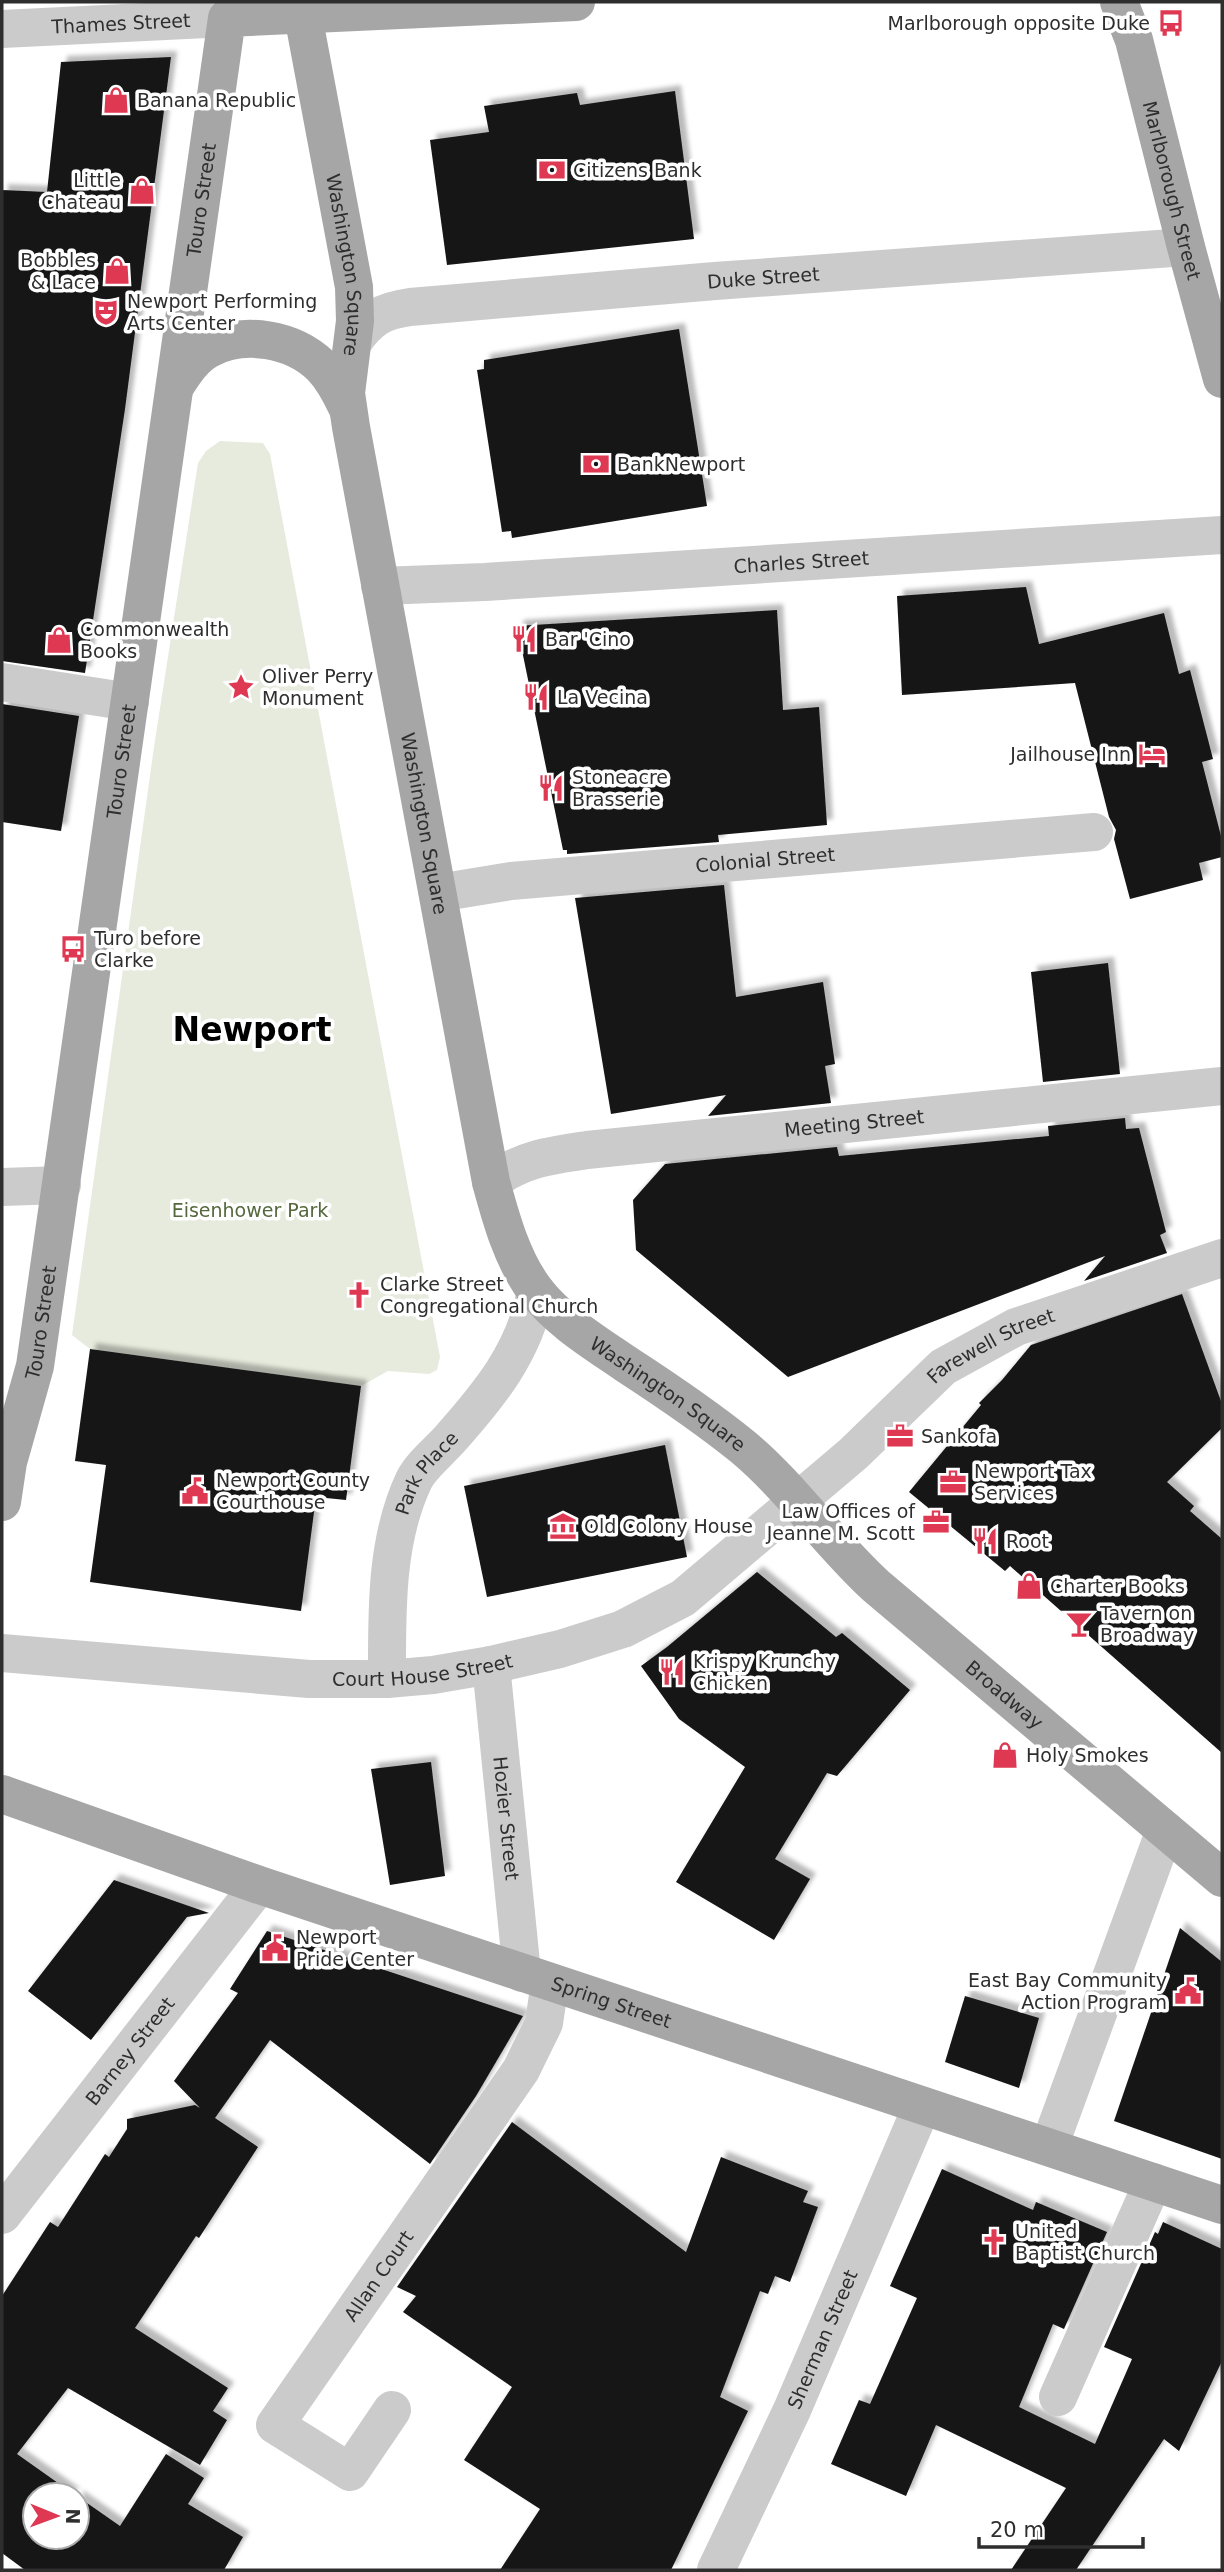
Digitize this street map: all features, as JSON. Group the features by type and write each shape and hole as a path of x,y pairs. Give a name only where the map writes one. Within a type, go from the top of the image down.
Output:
{"main road":[{"name":"Thames Street","path":"227,18 576,2"},
{"name":"Marlborough Street","path":"1119,2 1134,40 1222,379"},
{"name":"Washington Square","path":"303,15 354,287 355,321 347,377 347,407 491,1182 514,1252 536,1291 585,1336 704,1416 767,1468 798,1502"},
{"name":"Touro Street","path":"2,1502 10,1452 36,1366 227,18"},
{"path":"176,385 196,358 209,349 225,343 259,339 294,347 310,356 333,379 347,407"},
{"name":"Broadway","path":"798,1502 838,1550 876,1586 1222,1878"},
{"name":"Spring Street","path":"2,1794 259,1885 1222,2205"}],"street":[{"name":"Thames Street","path":"2,29 227,18"},
{"name":"Duke Street","path":"353,342 372,319 383,313 410,307 701,282 1186,247"},
{"name":"Charles Street","path":"380,586 485,582 1222,536"},
{"path":"2,682 130,702"},
{"name":"Colonial Street","path":"438,893 511,880 1094,832"},
{"name":"Meeting Street","path":"491,1182 506,1171 541,1157 587,1150 1222,1086"},
{"path":"2,1187 61,1185"},
{"name":"Farewell Street","path":"798,1502 853,1454 943,1367 1016,1327 1222,1258"},
{"name":"Park Place","path":"387,1679 387,1611 395,1535 415,1478 480,1404 505,1371 524,1334 536,1291"},
{"name":"Court House Street","path":"2,1653 309,1679 387,1679 433,1675 491,1665 560,1649 623,1629 683,1598 798,1502"},
{"name":"Hozier Street","path":"491,1665 536,1977"},
{"path":"1049,2147 1166,1830"},
{"name":"Barney Street","path":"2,2215 259,1885"},
{"name":"Allan Court","path":"392,2410 350,2472 275,2425 521,2070 544,2023 536,1977"},
{"name":"Sherman Street","path":"716,2570 792,2410 922,2106"},
{"path":"1058,2397 1153,2182"}],"green space":[{"name":"Eisenhower Park","path":"220,441 263,443 270,454 440,1357 437,1370 429,1374 388,1371 361,1386 90,1349 72,1335 154,747 198,463 206,451"}],"building":[{"path":"171,57 125,409 85,673 2,661 2,190 47,192 61,62"},
{"name":"Citizens Bank","path":"675,91 694,239 447,265 430,140 489,132 484,106 577,93 580,105"},
{"name":"BankNewport","path":"679,329 707,506 512,538 511,531 502,532 477,370 484,369 484,360"},
{"name":"Jailhouse Inn","path":"1026,587 1039,644 1164,613 1179,674 1190,670 1213,759 1202,762 1222,840 1222,857 1199,863 1203,880 1130,899 1114,839 1116,830 1109,817 1075,683 902,695 897,596"},
{"path":"777,610 783,710 819,707 827,825 718,835 719,842 567,854 567,850 563,850 517,626"},
{"path":"2,704 79,716 61,831 2,822"},
{"path":"724,885 736,997 823,982 835,1064 825,1066 831,1103 708,1116 726,1095 611,1114 575,898"},
{"path":"1108,963 1120,1074 1043,1082 1031,972"},
{"path":"1125,1118 1126,1129 1139,1128 1166,1232 1160,1235 1167,1253 1084,1281 1105,1256 788,1377 636,1250 633,1200 665,1164 837,1147 839,1156 1049,1136 1048,1126"},
{"path":"1182,1294 1222,1404 1222,1428 1167,1482 1194,1506 1190,1511 1222,1539 1222,1753 1010,1566 1005,1571 909,1492 981,1405 979,1403 1031,1345"},
{"path":"90,1349 361,1386 346,1500 316,1497 301,1611 90,1582 106,1465 75,1461"},
{"name":"Old Colony House","path":"665,1445 687,1557 487,1597 464,1486"},
{"path":"757,1572 836,1637 842,1633 910,1690 837,1776 827,1773 775,1859 810,1879 774,1940 676,1882 745,1767 679,1719 641,1666"},
{"path":"431,1762 445,1876 390,1885 371,1769"},
{"path":"114,1880 209,1913 187,1917 91,2040 28,1991"},
{"path":"1180,1928 1222,1962 1222,2159 1114,2121"},
{"path":"267,1931 523,2016 476,2096 430,2164 270,2040 215,2118 258,2147 199,2238 196,2236 135,2328 228,2388 213,2411 227,2420 200,2465 68,2388 17,2454 55,2481 21,2481 21,2551 91,2551 91,2506 120,2526 166,2454 204,2478 188,2504 243,2537 224,2570 25,2570 2,2553 2,2296 50,2222 58,2227 105,2154 109,2157 127,2129 127,2119 195,2105 200,2108 174,2081 238,1993 230,1989"},
{"path":"965,1996 1039,2018 1019,2088 945,2062"},
{"path":"512,2122 686,2252 721,2157 808,2191 803,2202 818,2207 790,2282 775,2276 768,2294 760,2291 720,2397 748,2411 671,2570 500,2570 540,2509 464,2460 512,2387 403,2312 416,2296 397,2287"},
{"path":"942,2169 1033,2210 1036,2202 1107,2232 1064,2329 1053,2324 1019,2407 1095,2444 1132,2359 1104,2347 1155,2232 1158,2234 1163,2222 1222,2249 1222,2361 1179,2451 1164,2439 1076,2570 1011,2570 1066,2488 936,2425 906,2496 831,2464 859,2400 870,2404 917,2298 890,2286"}],"place":[{"name":"Marlborough opposite Duke","path":"1171,23"},
{"name":"Banana Republic","path":"116,100"},
{"name":"Citizens Bank","path":"552,170"},
{"name":"Little Chateau","path":"142,191"},
{"name":"Bobbles & Lace","path":"117,271"},
{"name":"Newport Performing Arts Center","path":"106,312"},
{"name":"BankNewport","path":"596,464"},
{"name":"Bar 'Cino","path":"524,639"},
{"name":"Commonwealth Books","path":"59,640"},
{"name":"Oliver Perry Monument","path":"241,687"},
{"name":"La Vecina","path":"536,697"},
{"name":"Jailhouse Inn","path":"1152,754"},
{"name":"Stoneacre Brasserie","path":"551,788"},
{"name":"Turo before Clarke","path":"73,949"},
{"name":"Clarke Street Congregational Church","path":"359,1295"},
{"name":"Sankofa","path":"900,1436"},
{"name":"Newport Tax Services","path":"953,1482"},
{"name":"Newport County Courthouse","path":"195,1491"},
{"name":"Law Offices of Jeanne M. Scott","path":"936,1522"},
{"name":"Old Colony House","path":"563,1526"},
{"name":"Root","path":"985,1541"},
{"name":"Charter Books","path":"1029,1586"},
{"name":"Tavern on Broadway","path":"1079,1624"},
{"name":"Krispy Krunchy Chicken","path":"672,1672"},
{"name":"Holy Smokes","path":"1005,1755"},
{"name":"Newport Pride Center","path":"275,1948"},
{"name":"East Bay Community Action Program","path":"1188,1991"},
{"name":"United Baptist Church","path":"994,2242"}],"district":[{"name":"Newport","path":"252,1029"}]}
